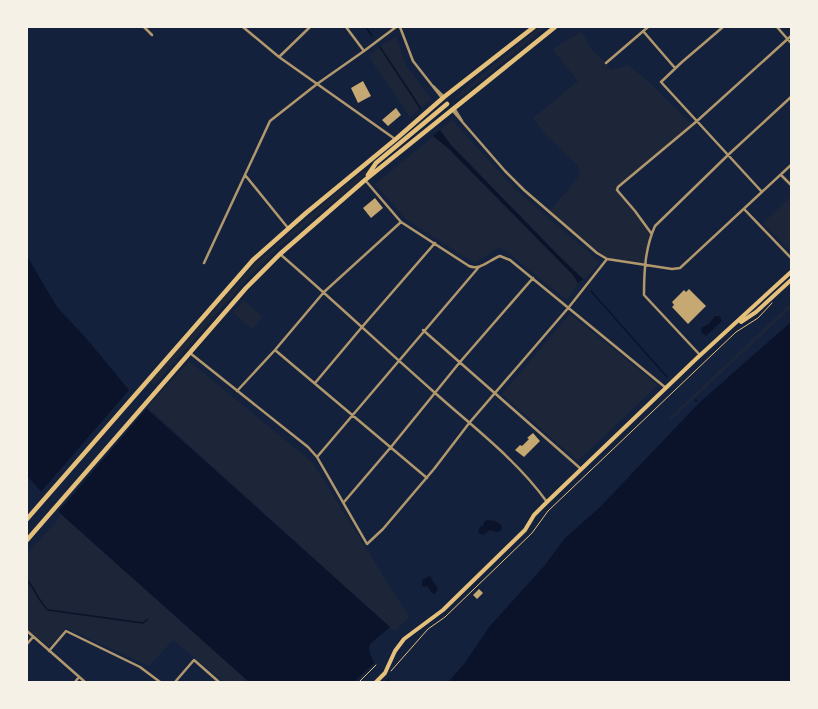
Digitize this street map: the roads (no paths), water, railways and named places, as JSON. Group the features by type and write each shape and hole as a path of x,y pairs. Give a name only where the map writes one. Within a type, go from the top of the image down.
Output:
{"main road":[{"path":"27,519 253,260 444,98 534,27"},
{"path":"27,540 161,384 246,288 280,254 365,180 555,27"},
{"path":"444,98 447,104 453,109"},
{"path":"444,98 453,109"},
{"path":"365,180 376,164 447,104"},
{"path":"755,310 791,272"},
{"path":"376,682 387,674 392,657 400,643 443,610 525,530 534,515 547,502 700,356 726,332 791,280"}],"street":[{"path":"144,27 152,35"},
{"path":"279,57 310,27"},
{"path":"346,27 364,51"},
{"path":"204,263 270,121 317,84 396,27"},
{"path":"400,27 410,56 427,80 444,98"},
{"path":"606,63 648,27"},
{"path":"724,27 675,68 661,82 762,192"},
{"path":"777,27 791,43"},
{"path":"245,28 279,57 396,140"},
{"path":"643,31 675,68"},
{"path":"651,234 635,211 621,197 617,190 618,187 696,121 791,36"},
{"path":"700,356 644,295 644,265 651,234 655,226 728,155 791,97"},
{"path":"453,109 468,130 505,171 524,190 597,253 608,259 644,265 672,269 680,268 791,165"},
{"path":"245,175 288,229"},
{"path":"781,175 791,185"},
{"path":"365,180 401,222 468,266 478,268"},
{"path":"744,209 791,258"},
{"path":"238,391 276,350 324,292 401,222"},
{"path":"315,383 435,243"},
{"path":"280,254 493,443 514,464 547,502"},
{"path":"317,457 478,268 491,259 500,256 510,260 533,278 666,388"},
{"path":"189,353 303,443 317,457 367,544 383,529 427,478 470,422 608,259"},
{"path":"343,502 434,392 533,278"},
{"path":"424,330 581,469"},
{"path":"276,350 427,478"},
{"path":"27,631 85,682"},
{"path":"49,650 66,631 140,667 160,682"},
{"path":"27,644 33,637"},
{"path":"175,682 194,660 219,682"},
{"path":"75,682 79,677"}],"waterway":[{"path":"366,27 372,36"},
{"path":"380,47 421,109"},
{"path":"591,291 667,377"},
{"path":"27,580 48,610 143,623 148,619"}]}
